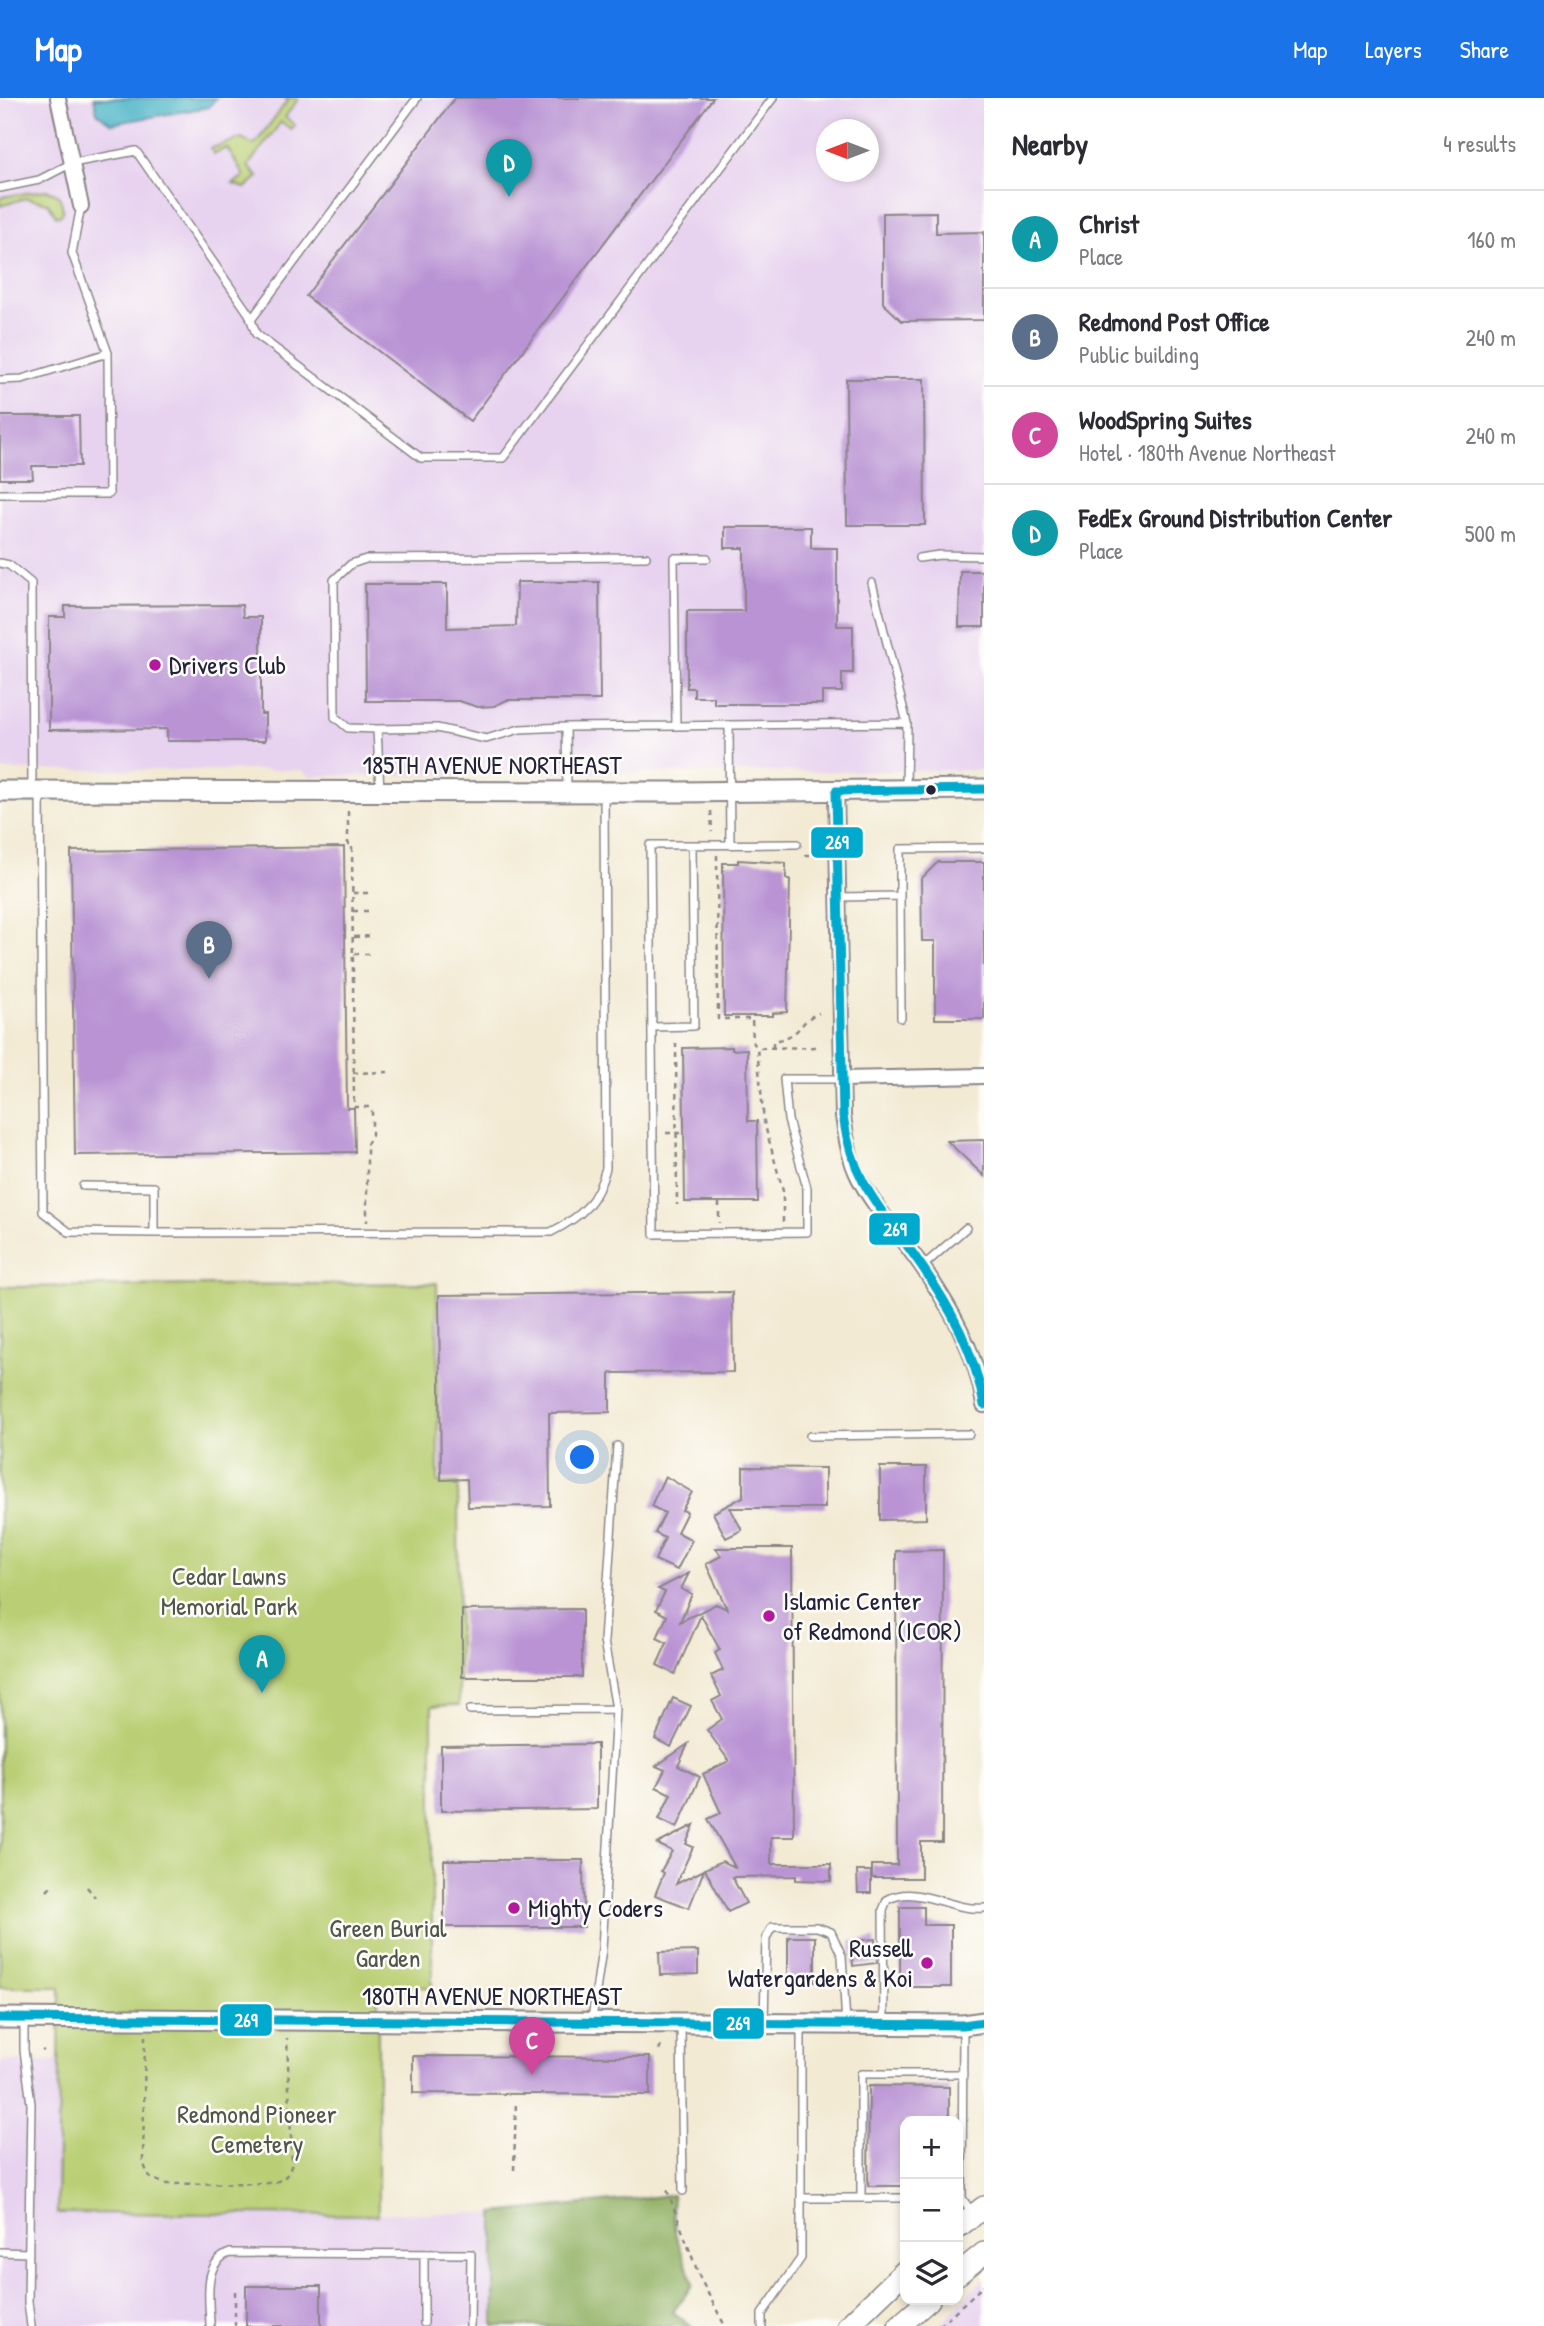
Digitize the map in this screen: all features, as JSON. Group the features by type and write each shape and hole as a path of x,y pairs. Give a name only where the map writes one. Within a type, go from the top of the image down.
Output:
{"main road":[{"path":"963,2270 984,2253"},
{"path":"848,2326 900,2276"},
{"path":"899,2326 923,2305"}],"street":[{"path":"58,98 81,206"},
{"name":"185TH AVENUE NORTHEAST","path":"0,791 730,792 984,789"},
{"path":"836,791 843,1116 849,1153 858,1177 922,1266 965,1337 980,1378 984,1405"},
{"path":"842,1079 984,1076"},
{"name":"180TH AVENUE NORTHEAST","path":"0,2018 593,2024 963,2025 984,2022"}],"lane":[{"path":"251,320 417,98"},
{"path":"0,188 39,180 72,163 136,151 251,320 257,334 421,458 503,458 773,98"},
{"path":"0,494 109,494 108,353 72,253 81,206"},
{"path":"0,380 22,379 108,353"},
{"path":"919,558 939,555 984,556"},
{"path":"646,557 366,559 351,565 334,580 335,717 348,728 437,728 486,739 520,729 566,727 907,723"},
{"path":"676,726 674,558 707,558"},
{"path":"0,563 9,565 31,583 43,1212 69,1232 551,1232 585,1210 600,1191 606,1168 604,791"},
{"path":"872,583 907,723 906,790"},
{"path":"729,725 730,844"},
{"path":"566,727 567,791"},
{"path":"377,729 380,792"},
{"path":"797,844 650,845 654,1234 807,1232 807,1188 788,1120 784,1079 842,1079"},
{"path":"652,1027 694,1026 692,845"},
{"path":"901,1018 900,849 984,848"},
{"path":"837,897 900,897"},
{"path":"83,1186 154,1187 154,1233"},
{"path":"922,1266 966,1228"},
{"path":"810,1436 969,1434"},
{"path":"593,2024 601,1949 616,1709 604,1641 617,1446"},
{"path":"470,1710 616,1709"},
{"path":"884,2025 883,1910 887,1900 896,1895 922,1896 974,1909 984,1908"},
{"path":"764,2024 766,1938 772,1927 817,1927 831,1932 842,1956 846,2024"},
{"path":"24,2018 24,2050 31,2104 31,2326"},
{"path":"681,2024 682,2191"},
{"path":"762,2326 762,2314 801,2258 801,2024"},
{"path":"963,2025 963,2133 967,2209"},
{"path":"861,2197 861,2074 963,2074"},
{"path":"801,2198 900,2198"},
{"path":"0,2252 29,2253"},
{"path":"210,2326 210,2275 216,2261 230,2253 471,2254 470,2326"},
{"path":"424,2254 424,2323"}],"path":[{"path":"711,807 711,823"},
{"path":"348,811 352,893 354,1107 369,1107 372,1110 372,1135 367,1144 367,1222"},
{"path":"719,855 718,1018 752,1018 753,1042 757,1048"},
{"path":"797,855 818,855"},
{"path":"352,893 370,893"},
{"path":"352,911 371,911"},
{"path":"352,937 371,936"},
{"path":"352,954 371,954"},
{"path":"773,1047 773,1041 795,1035 809,1018 819,1013"},
{"path":"676,1043 677,1205"},
{"path":"353,1073 391,1072"},
{"path":"653,1134 684,1133"},
{"path":"719,1202 719,1233"},
{"path":"47,1891 53,1885"},
{"path":"87,1886 95,1896"},
{"path":"145,2018 143,2162 149,2177 165,2184 270,2183 278,2182 290,2173 288,2021"},
{"path":"659,2050 662,2044"},
{"path":"514,2170 516,2101"},
{"path":"667,2190 699,2278 725,2326"},
{"path":"939,2326 984,2285"},
{"path":"235,2287 235,2326"}],"shaded area":[{"path":"0,98 984,98 984,770 310,776 301,770 0,770"},
{"path":"0,2061 59,2061 57,2213 494,2213 494,2326 0,2326"},
{"path":"984,2278 984,2326 939,2326 959,2305 963,2305 963,2300"}],"green space":[{"path":"285,98 299,98 285,117 295,125 291,129 281,122 248,166 258,177 245,188 233,184 244,176 227,148 214,154 211,148 242,138 254,145 288,100"},
{"path":"46,190 57,194 61,200 63,212 60,216 56,216 48,203 26,198 0,206 0,197"},
{"name":"Cedar Lawns Memorial Park","path":"437,1283 438,1483 458,1483 459,1705 432,1706 432,1987 378,1988 378,2215 57,2213 60,1987 0,1987 0,1287"},
{"path":"672,2195 675,2233 693,2284 673,2312 691,2326 494,2326 494,2213"}],"water":[{"path":"94,98 216,98 209,107 111,124 97,113"}],"building":[{"path":"455,98 713,98 470,421 306,296"},
{"path":"936,212 936,233 984,232 984,320 902,321 883,303 883,213"},
{"path":"846,379 924,379 925,525 847,525"},
{"path":"0,416 79,416 80,466 32,466 33,479 0,479"},
{"path":"725,527 811,527 811,548 837,548 837,626 853,626 853,673 842,673 842,692 822,692 822,704 714,704 714,697 694,697 694,688 687,688 687,611 744,611 744,548 725,548"},
{"path":"960,571 984,571 984,627 959,627"},
{"path":"517,582 599,582 600,700 507,700 494,706 478,707 459,701 366,701 365,584 447,584 447,628 516,626"},
{"name":"Drivers Club","path":"242,605 243,617 261,617 261,714 265,714 265,741 167,741 167,729 49,730 49,617 65,617 65,606"},
{"path":"344,847 347,1108 354,1108 355,1152 75,1155 71,851"},
{"path":"738,860 786,863 786,879 790,879 787,1012 773,1013 773,1016 724,1016 723,863 738,863"},
{"path":"938,862 984,862 984,1019 935,1019 935,941 922,941 921,879"},
{"path":"732,1047 732,1050 747,1049 748,1121 757,1121 758,1202 685,1202 683,1048"},
{"path":"984,1140 984,1176 947,1141"},
{"path":"732,1292 733,1372 610,1373 610,1412 549,1413 550,1506 468,1507 467,1479 441,1480 439,1295"},
{"path":"743,1467 825,1468 825,1508 730,1508 742,1530 726,1538 713,1513 743,1497"},
{"path":"880,1467 926,1467 926,1519 880,1520"},
{"path":"665,1476 692,1492 682,1510 687,1512 677,1532 692,1540 677,1570 655,1560 665,1538 655,1533 665,1513 651,1506"},
{"path":"716,1548 792,1548 794,1837 771,1837 771,1864 831,1864 831,1881 796,1880 796,1876 732,1877 746,1903 728,1912 705,1869 722,1861 735,1867 708,1819 721,1813 703,1774 729,1761 707,1730 722,1719 712,1701 721,1696 711,1676 723,1670 715,1653 720,1650 701,1615 675,1674 657,1665 667,1643 657,1638 667,1616 656,1610 665,1592 658,1589 689,1573 681,1589 692,1594 680,1622 716,1604 727,1609 706,1564 721,1556"},
{"path":"943,1550 942,1842 921,1842 921,1878 872,1878 872,1865 897,1865 896,1551"},
{"path":"582,1609 582,1677 462,1677 462,1610"},
{"path":"673,1698 691,1706 671,1747 655,1739"},
{"path":"597,1744 597,1809 441,1811 441,1746"},
{"path":"688,1744 678,1766 700,1777 677,1828 659,1819 671,1794 656,1787 665,1770 656,1766"},
{"path":"694,1825 686,1844 693,1847 676,1884 704,1870 689,1908 655,1895 664,1873 661,1871 672,1851 657,1844"},
{"path":"444,1860 583,1860 584,1927 444,1927"},
{"path":"857,1871 871,1871 871,1893 858,1893"},
{"path":"900,1907 924,1907 924,1925 951,1925 951,1987 900,1987"},
{"path":"788,1937 815,1937 815,1982 788,1982"},
{"path":"875,1939 877,1963 853,1966 851,1941"},
{"path":"698,1951 698,1974 660,1975 659,1952"},
{"path":"413,2056 650,2057 650,2095 413,2093"},
{"path":"869,2086 949,2087 949,2116 900,2116 900,2186 868,2186"},
{"path":"246,2286 321,2286 321,2326 246,2326"}],"transit line":[{"name":"269","path":"984,789 836,791 843,1116 848,1140 854,1161 872,1196 952,1314 975,1367 984,1405"},
{"name":"269","path":"0,2018 963,2025 984,2022"}],"place":[{"name":"FedEx Ground Distribution Center","path":"509,197"},
{"name":"Drivers Club","path":"155,665"},
{"name":"Redmond Post Office","path":"209,979"},
{"name":"Islamic Center of Redmond (ICOR)","path":"769,1616"},
{"name":"Christ","path":"262,1693"},
{"name":"Mighty Coders","path":"514,1908"},
{"name":"Russell Watergardens & Koi","path":"927,1963"},
{"name":"WoodSpring Suites","path":"532,2075"}],"park label":[{"name":"Green Burial Garden","path":"388,1943"},
{"name":"Redmond Pioneer Cemetery","path":"257,2129"}]}
